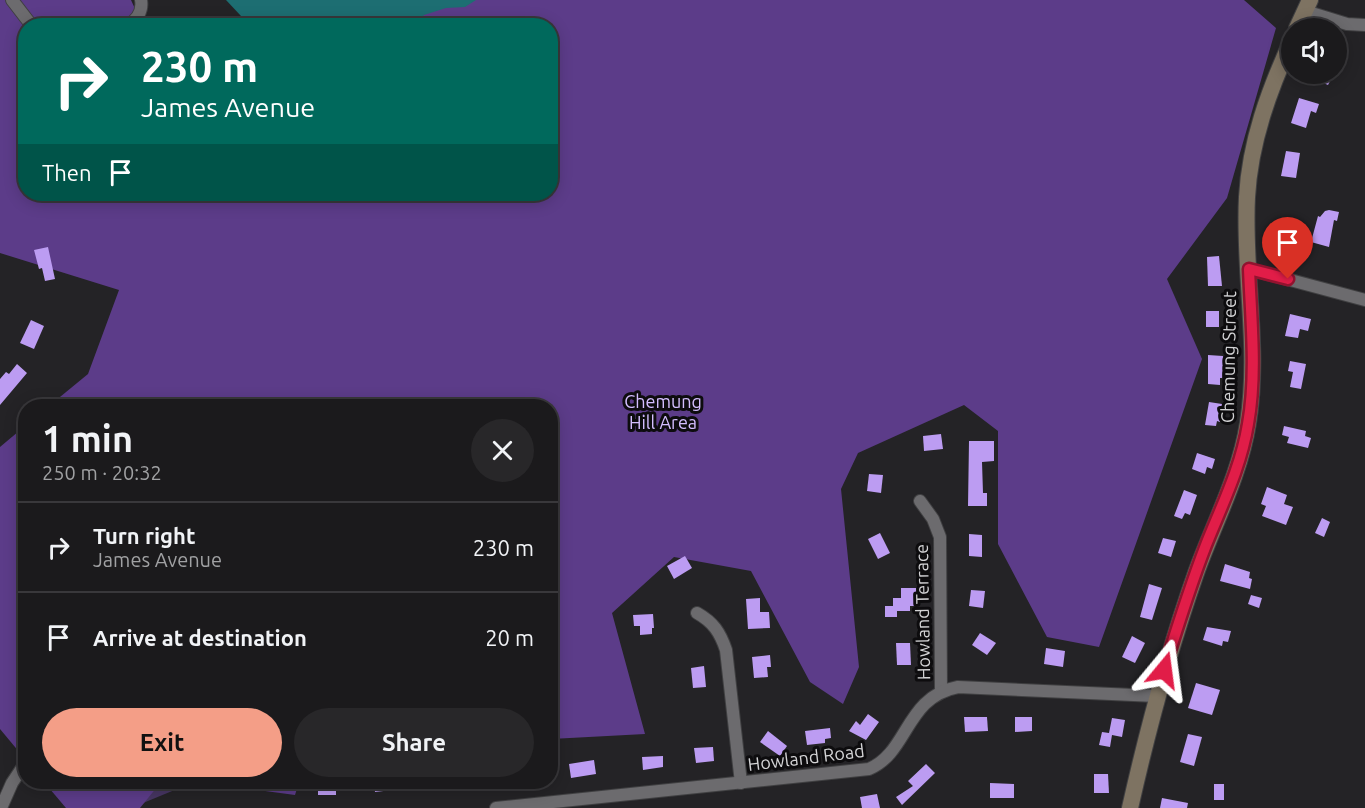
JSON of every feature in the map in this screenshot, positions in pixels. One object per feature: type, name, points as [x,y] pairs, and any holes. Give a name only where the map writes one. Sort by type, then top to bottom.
[{"type":"street","points":[[12,0],[26,18]]},
{"type":"street","points":[[136,18],[141,9],[141,0]]},
{"type":"street","points":[[1307,5],[1347,24],[1365,25]]},
{"type":"street","name":"Chemung Street","points":[[1130,808],[1156,696],[1190,590],[1231,485],[1244,444],[1251,393],[1247,212],[1252,157],[1268,97],[1281,66]]},
{"type":"street","points":[[1249,269],[1365,300]]},
{"type":"street","name":"Howland Terrace","points":[[920,501],[938,528],[941,548],[941,692]]},
{"type":"street","points":[[697,613],[716,627],[726,650],[741,783]]},
{"type":"street","points":[[941,692],[968,687],[1156,696]]},
{"type":"street","name":"Howland Road","points":[[496,808],[859,771],[877,765],[891,753],[916,713],[941,692]]},
{"type":"street","points":[[2,808],[18,774]]},
{"type":"shaded area","points":[[89,789],[177,789],[131,808]]},
{"type":"green space","name":"Chemung Hill Area","points":[[0,0],[131,0],[136,11],[128,18],[18,18],[18,201],[558,201],[558,18],[409,18],[436,0],[1244,0],[1276,28],[1227,198],[1167,279],[1202,359],[1099,647],[1047,637],[998,544],[998,431],[964,405],[858,453],[841,489],[859,667],[843,704],[810,682],[751,571],[674,557],[612,613],[645,734],[558,739],[558,399],[58,399],[88,374],[119,290],[0,253]]},
{"type":"green space","points":[[18,432],[18,751],[0,729],[0,447]]},
{"type":"green space","points":[[50,789],[155,789],[140,808],[66,808]]},
{"type":"green space","points":[[251,789],[297,789],[295,795]]},
{"type":"water","points":[[226,0],[476,0],[465,7],[446,8],[421,18],[245,18]]},
{"type":"building","points":[[1299,98],[1319,104],[1316,113],[1311,111],[1306,128],[1291,123]]},
{"type":"building","points":[[1286,151],[1300,153],[1296,178],[1281,176]]},
{"type":"building","points":[[1329,210],[1339,212],[1337,221],[1334,220],[1329,247],[1311,242],[1318,216],[1320,217]]},
{"type":"building","points":[[48,247],[55,279],[45,281],[34,250]]},
{"type":"building","points":[[1219,256],[1222,286],[1208,286],[1207,257]]},
{"type":"building","points":[[1206,311],[1219,311],[1219,327],[1206,327]]},
{"type":"building","points":[[1290,314],[1311,319],[1308,331],[1300,329],[1298,338],[1285,336]]},
{"type":"building","points":[[31,320],[44,326],[34,349],[20,343]]},
{"type":"building","points":[[1208,355],[1223,356],[1220,385],[1208,384]]},
{"type":"building","points":[[1290,361],[1306,364],[1301,389],[1290,387],[1293,372],[1288,371]]},
{"type":"building","points":[[17,364],[27,373],[0,405],[0,379],[6,372],[9,374]]},
{"type":"building","points":[[1209,402],[1222,404],[1220,422],[1217,421],[1216,426],[1205,425]]},
{"type":"building","points":[[1284,426],[1306,431],[1305,436],[1311,438],[1308,448],[1287,443],[1289,437],[1282,435]]},
{"type":"building","points":[[941,434],[943,449],[924,451],[923,436]]},
{"type":"building","points":[[969,441],[994,441],[994,461],[982,462],[983,493],[987,493],[987,506],[968,506]]},
{"type":"building","points":[[1197,453],[1215,459],[1212,469],[1207,467],[1205,474],[1192,469]]},
{"type":"building","points":[[869,474],[883,475],[881,493],[867,491]]},
{"type":"building","points":[[1267,487],[1287,495],[1284,504],[1293,507],[1286,525],[1262,516],[1266,506],[1261,504]]},
{"type":"building","points":[[1184,490],[1197,495],[1190,515],[1185,513],[1182,519],[1174,516]]},
{"type":"building","points":[[1322,518],[1330,522],[1324,537],[1315,533]]},
{"type":"building","points":[[880,533],[890,553],[878,559],[868,539]]},
{"type":"building","points":[[969,534],[982,535],[982,557],[969,556]]},
{"type":"building","points":[[1163,538],[1176,541],[1171,557],[1158,553]]},
{"type":"building","points":[[685,556],[692,568],[674,579],[667,566]]},
{"type":"building","points":[[1225,564],[1250,572],[1249,578],[1252,579],[1250,589],[1220,581]]},
{"type":"building","points":[[1149,584],[1162,588],[1152,620],[1140,617]]},
{"type":"building","points":[[901,588],[916,588],[917,606],[910,606],[910,611],[897,611],[897,617],[885,617],[885,606],[893,606],[893,598],[901,598]]},
{"type":"building","points":[[971,590],[985,591],[983,608],[969,606]]},
{"type":"building","points":[[1251,595],[1262,598],[1259,608],[1248,604]]},
{"type":"building","points":[[760,598],[760,612],[769,612],[770,628],[748,629],[746,599]]},
{"type":"building","points":[[653,614],[652,634],[640,635],[640,626],[634,626],[633,615]]},
{"type":"building","points":[[1207,627],[1231,631],[1228,642],[1223,641],[1222,646],[1203,640]]},
{"type":"building","points":[[980,633],[996,643],[987,655],[972,645]]},
{"type":"building","points":[[1132,636],[1145,643],[1135,663],[1122,657]]},
{"type":"building","points":[[896,643],[910,643],[911,665],[897,665]]},
{"type":"building","points":[[1046,648],[1065,651],[1063,667],[1044,664]]},
{"type":"building","points":[[770,655],[771,667],[767,667],[768,677],[754,678],[752,657]]},
{"type":"building","points":[[704,666],[706,687],[693,688],[691,668]]},
{"type":"building","points":[[1196,683],[1220,690],[1212,715],[1188,708]]},
{"type":"building","points":[[868,714],[879,722],[866,740],[849,731],[856,721],[860,725]]},
{"type":"building","points":[[964,717],[987,717],[988,731],[965,732]]},
{"type":"building","points":[[1015,717],[1032,717],[1032,731],[1015,732]]},
{"type":"building","points":[[1112,718],[1125,720],[1122,737],[1112,735],[1110,747],[1099,745],[1102,732],[1109,733]]},
{"type":"building","points":[[830,728],[831,738],[825,739],[825,743],[807,745],[805,731]]},
{"type":"building","points":[[768,731],[787,746],[780,756],[760,742]]},
{"type":"building","points":[[1188,734],[1202,737],[1194,766],[1180,762]]},
{"type":"building","points":[[713,747],[714,761],[696,763],[694,748]]},
{"type":"building","points":[[663,756],[663,767],[643,770],[642,757]]},
{"type":"building","points":[[594,760],[596,774],[571,778],[569,764]]},
{"type":"building","points":[[926,764],[935,773],[902,805],[896,797],[913,786],[908,781]]},
{"type":"building","points":[[1094,774],[1108,774],[1109,793],[1094,793]]},
{"type":"building","points":[[990,783],[1014,784],[1014,798],[990,798]]},
{"type":"building","points":[[1214,784],[1224,784],[1224,800],[1214,800]]},
{"type":"building","points":[[318,789],[336,789],[336,795],[318,795]]},
{"type":"building","points":[[375,789],[392,789],[392,790],[375,792]]},
{"type":"building","points":[[877,794],[880,808],[862,808],[860,797]]},
{"type":"building","points":[[1162,798],[1188,803],[1187,808],[1160,808]]},
{"type":"route","points":[[1164,670],[1187,598],[1231,485],[1246,437],[1252,357],[1249,269],[1288,279]]}]
